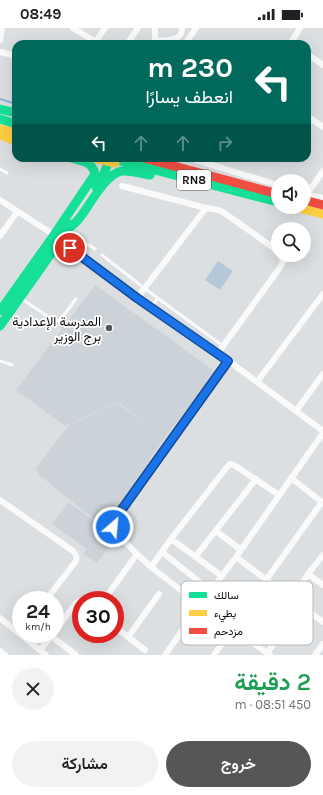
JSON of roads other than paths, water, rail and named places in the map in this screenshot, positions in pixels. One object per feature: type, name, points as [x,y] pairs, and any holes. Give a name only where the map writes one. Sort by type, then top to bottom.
[{"type":"main road","points":[[0,109],[12,112]]},
{"type":"main road","points":[[0,119],[12,123]]},
{"type":"main road","points":[[0,129],[12,132]]},
{"type":"main road","points":[[0,134],[12,138]]},
{"type":"main road","points":[[0,326],[57,238],[95,174],[94,168],[91,164],[84,162]]},
{"type":"main road","points":[[0,311],[57,238],[68,229],[102,178],[108,162]]},
{"type":"main road","name":"RN8","points":[[108,162],[271,200]]},
{"type":"main road","name":"RN8","points":[[109,162],[208,187],[232,190]]},
{"type":"main road","name":"RN8","points":[[159,162],[271,192]]},
{"type":"main road","name":"RN8","points":[[68,229],[79,218],[113,174],[128,172],[174,179]]},
{"type":"main road","points":[[311,199],[323,206]]},
{"type":"main road","points":[[311,211],[323,214]]},
{"type":"street","points":[[0,40],[2,28]]},
{"type":"street","points":[[73,28],[91,40]]},
{"type":"street","points":[[97,40],[105,28]]},
{"type":"street","points":[[130,40],[138,28]]},
{"type":"street","points":[[155,28],[155,40]]},
{"type":"street","points":[[175,40],[182,32],[182,28]]},
{"type":"street","points":[[188,40],[196,28]]},
{"type":"street","points":[[293,40],[300,28]]},
{"type":"street","points":[[0,52],[12,55]]},
{"type":"street","points":[[311,57],[323,65]]},
{"type":"street","points":[[311,119],[323,127]]},
{"type":"street","points":[[203,162],[271,183]]},
{"type":"street","points":[[311,188],[323,171]]},
{"type":"street","points":[[122,186],[223,212],[271,246]]},
{"type":"street","points":[[311,197],[323,198]]},
{"type":"street","points":[[0,200],[57,238],[137,298],[218,353],[323,432],[236,558],[218,581]]},
{"type":"street","points":[[137,298],[206,208]]},
{"type":"street","points":[[0,236],[17,212]]},
{"type":"street","points":[[218,353],[282,262]]},
{"type":"street","points":[[257,382],[323,294]]},
{"type":"street","points":[[181,590],[137,554],[114,531],[113,527],[115,519],[228,361]]},
{"type":"street","points":[[296,411],[323,374]]},
{"type":"street","points":[[151,567],[171,538],[226,467],[230,464],[234,464],[279,495]]},
{"type":"street","points":[[236,558],[268,581],[322,502],[290,478]]},
{"type":"street","points":[[196,556],[256,479]]},
{"type":"street","points":[[0,500],[73,551],[75,554],[76,561],[53,591]]},
{"type":"street","points":[[216,530],[241,550]]},
{"type":"street","points":[[171,538],[222,576]]},
{"type":"street","points":[[162,552],[198,581]]},
{"type":"street","points":[[110,591],[137,554]]},
{"type":"street","points":[[304,581],[323,555]]},
{"type":"street","points":[[308,574],[323,586]]},
{"type":"street","points":[[128,637],[159,594]]},
{"type":"street","points":[[64,619],[72,608]]},
{"type":"street","points":[[313,615],[323,622]]},
{"type":"street","points":[[0,618],[12,627]]},
{"type":"street","points":[[165,655],[181,632]]},
{"type":"street","points":[[124,634],[145,650]]},
{"type":"street","points":[[32,643],[46,655]]},
{"type":"street","points":[[40,650],[46,643]]},
{"type":"street","points":[[63,643],[76,655]]},
{"type":"street","points":[[315,655],[323,644]]},
{"type":"street","points":[[214,655],[221,645]]},
{"type":"street","points":[[254,645],[264,653],[271,645]]},
{"type":"street","points":[[0,651],[5,655]]},
{"type":"lane","points":[[0,169],[7,173]]},
{"type":"lane","points":[[70,248],[76,242],[82,241],[94,249]]},
{"type":"lane","points":[[102,255],[223,346]]},
{"type":"lane","points":[[20,297],[53,320],[57,321],[61,319],[76,299]]},
{"type":"lane","points":[[151,307],[158,298]]},
{"type":"lane","points":[[0,361],[12,365]]},
{"type":"waterway","points":[[0,99],[12,103]]},
{"type":"place","name":"المدرسة الإعدادية برج الوزير","points":[[109,328]]}]
